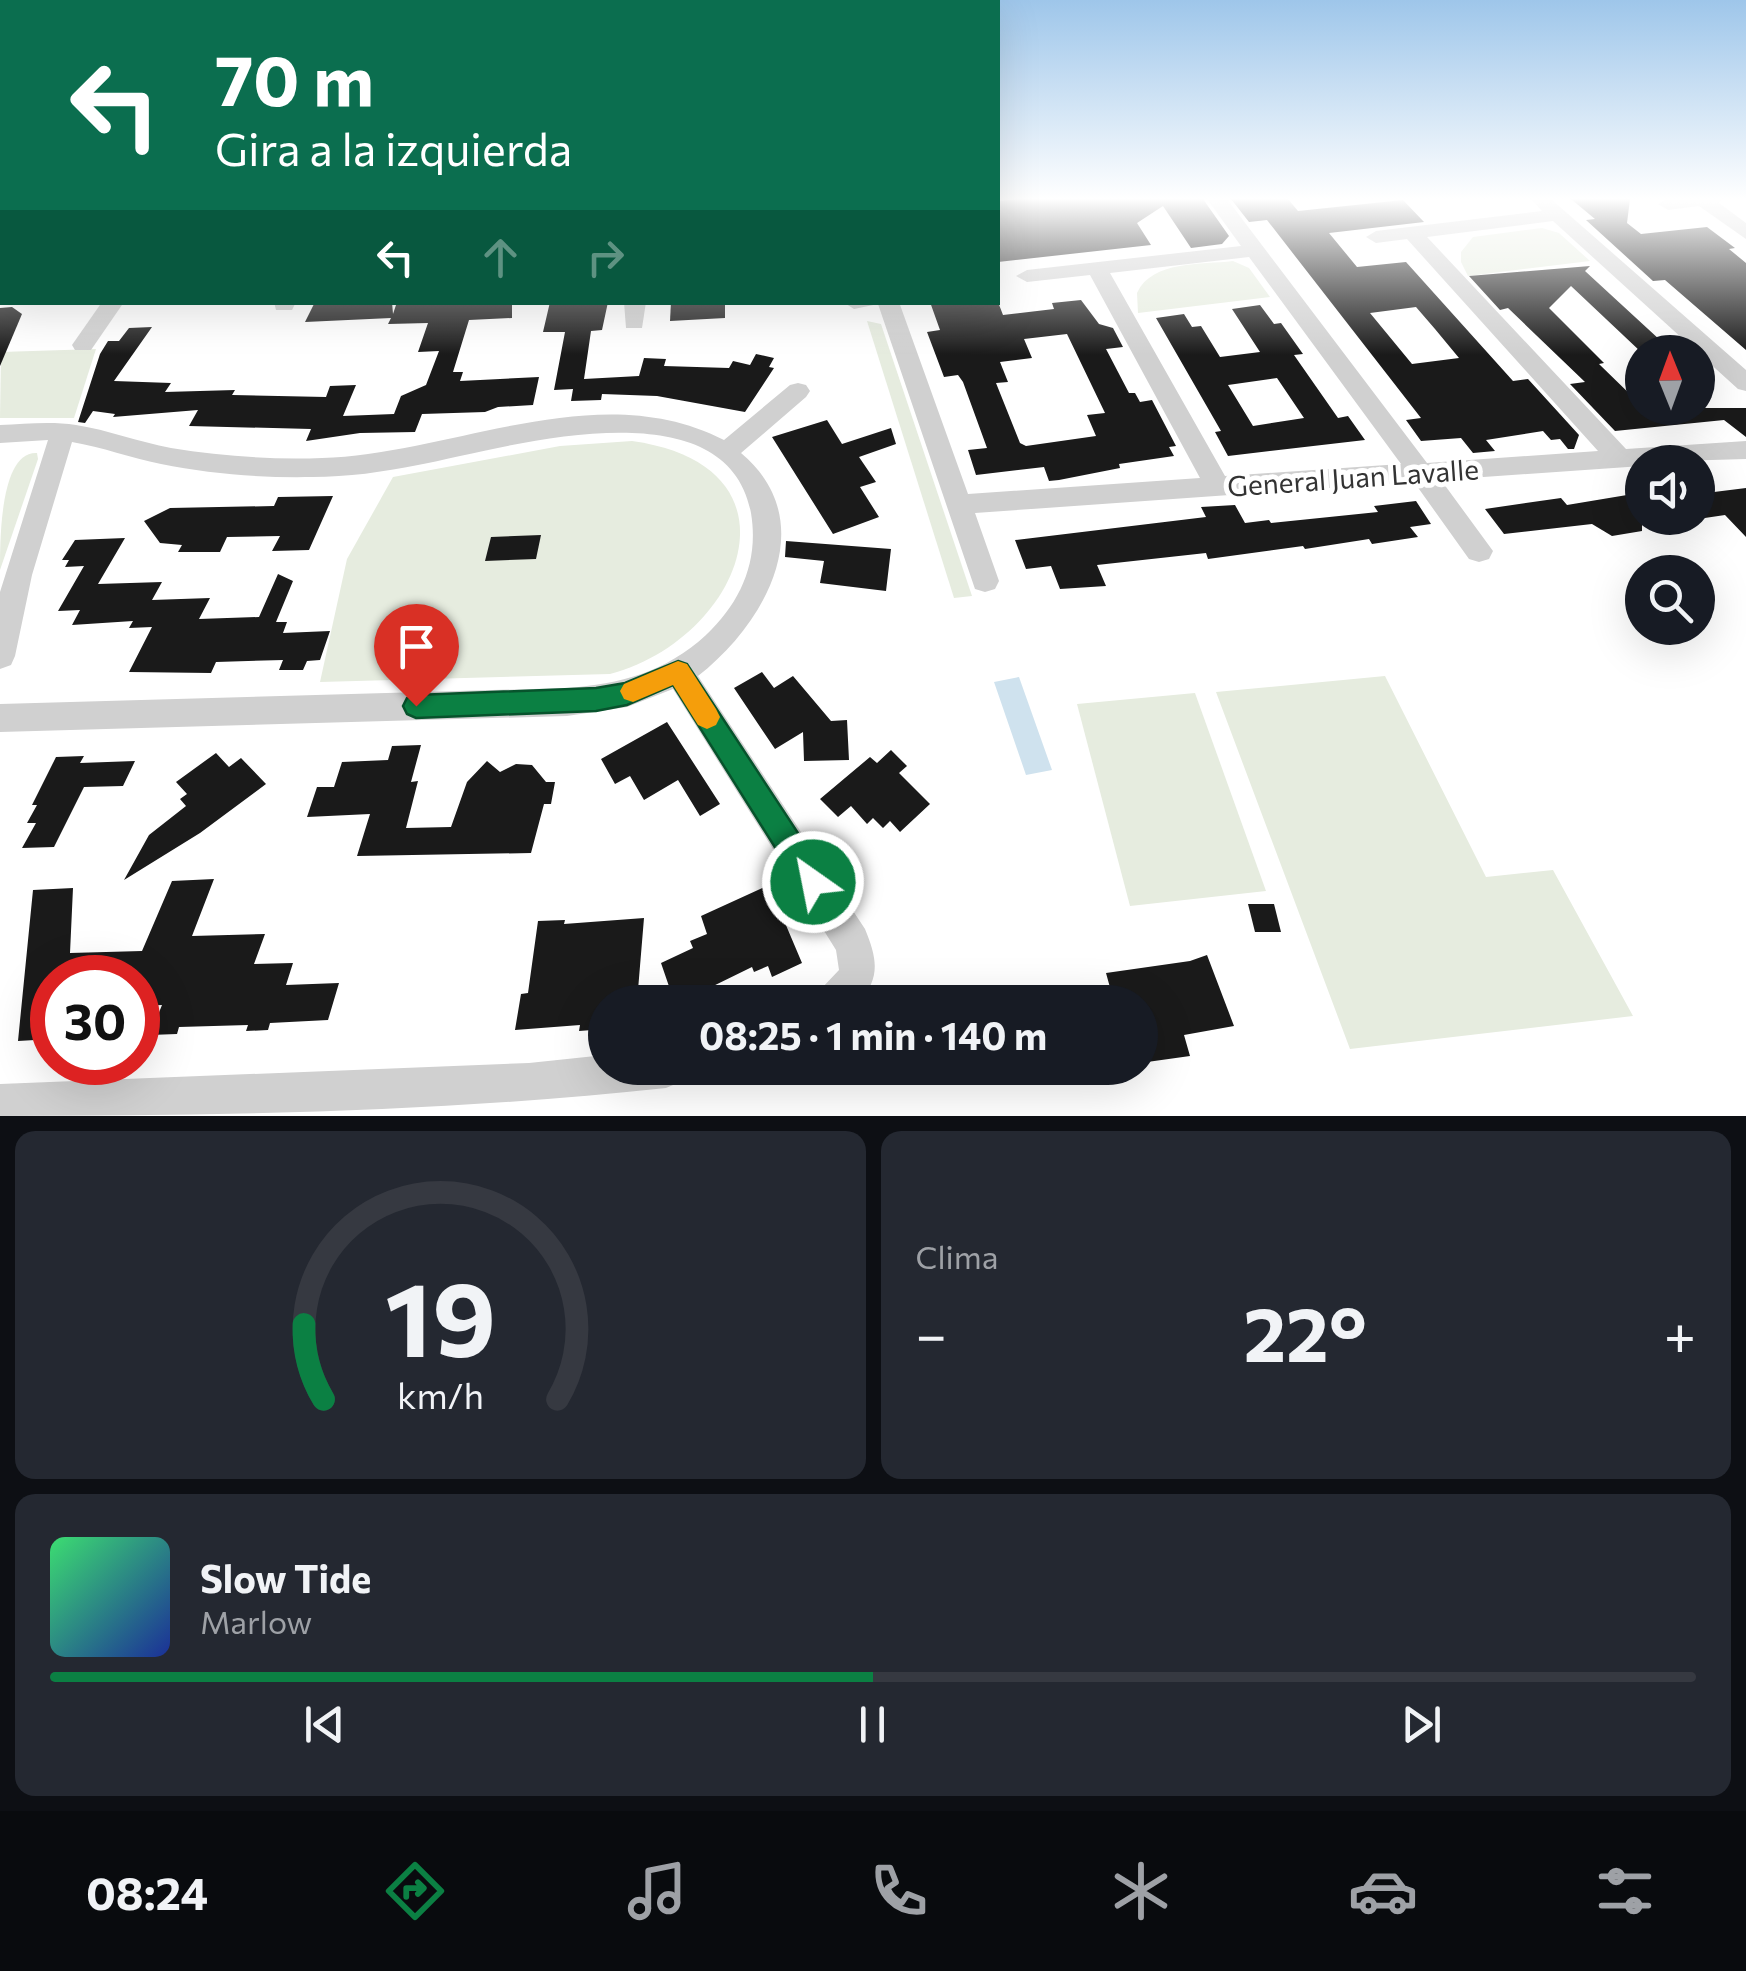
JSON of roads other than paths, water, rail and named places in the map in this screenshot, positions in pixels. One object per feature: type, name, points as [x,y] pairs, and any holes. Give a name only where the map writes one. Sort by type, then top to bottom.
[{"type":"street","points":[[1027,276],[1246,251]]},
{"type":"street","points":[[1257,251],[1479,551]]},
{"type":"street","points":[[1429,251],[1620,459]]},
{"type":"street","points":[[1598,251],[1746,383]]},
{"type":"street","points":[[1097,268],[1218,487]]},
{"type":"street","points":[[83,344],[112,305]]},
{"type":"street","points":[[889,305],[986,581]]},
{"type":"street","points":[[724,453],[798,391]]},
{"type":"street","points":[[0,434],[63,432],[170,456],[253,466],[377,464],[591,424],[653,425],[680,431],[724,453],[756,484],[768,521],[767,567],[754,598],[736,624],[678,672],[627,694],[567,702],[0,718]]},
{"type":"street","points":[[0,656],[18,575],[63,432]]},
{"type":"street","name":"General Juan Lavalle","points":[[961,504],[1746,450]]},
{"type":"street","points":[[678,672],[852,942],[858,959],[857,977],[850,985]]},
{"type":"street","points":[[0,1104],[529,1083],[588,1077]]},
{"type":"water","points":[[1019,677],[1052,770],[1026,775],[994,682]]}]
